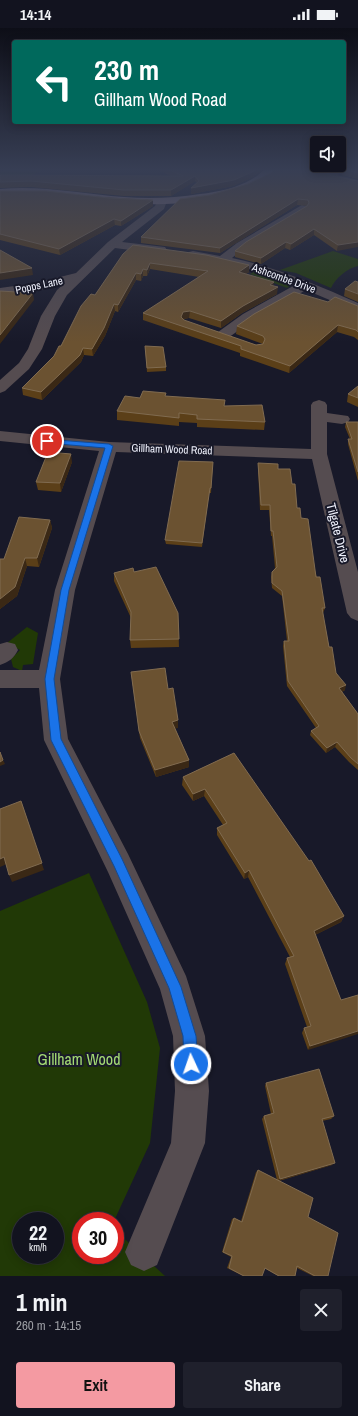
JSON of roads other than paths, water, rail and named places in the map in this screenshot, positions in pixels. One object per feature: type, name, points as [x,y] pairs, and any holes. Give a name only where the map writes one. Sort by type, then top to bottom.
[{"type":"street","points":[[0,388],[24,366],[35,349],[48,316],[62,292],[112,244],[135,226]]},
{"type":"street","points":[[223,259],[241,245],[274,226]]},
{"type":"street","name":"Ashcombe Drive","points":[[112,244],[223,259],[259,268],[358,308]]},
{"type":"street","name":"Popps Lane","points":[[0,292],[37,287],[77,276]]},
{"type":"street","points":[[210,330],[230,337],[248,317],[304,285]]},
{"type":"street","name":"Tilgate Drive","points":[[342,419],[319,411],[318,454],[358,613]]},
{"type":"street","name":"Gillham Wood Road","points":[[0,436],[109,446],[318,454]]},
{"type":"street","points":[[109,446],[65,590],[49,679],[56,740],[118,862],[175,987],[189,1036],[192,1091],[188,1143],[144,1252]]},
{"type":"street","points":[[0,678],[49,679]]},
{"type":"park label","name":"Gillham Wood","points":[[79,1059]]}]
